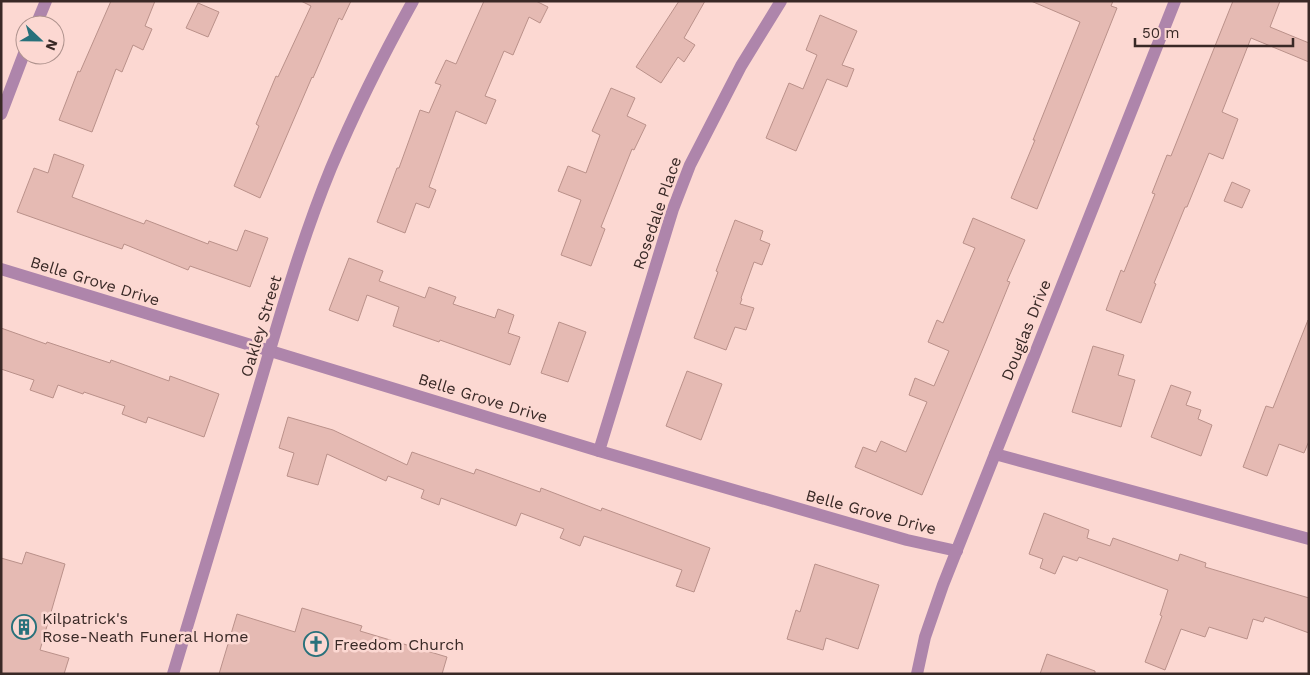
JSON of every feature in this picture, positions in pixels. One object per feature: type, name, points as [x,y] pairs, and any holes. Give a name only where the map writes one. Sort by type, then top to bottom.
[{"type":"street","points":[[40,15],[46,1]]},
{"type":"street","name":"Oakley Street","points":[[172,674],[303,247],[331,170],[355,114],[413,1]]},
{"type":"street","name":"Rosedale Place","points":[[599,451],[673,209],[690,165],[741,66],[781,1]]},
{"type":"street","name":"Douglas Drive","points":[[917,674],[925,637],[957,551],[1175,1]]},
{"type":"street","points":[[1,114],[20,65]]},
{"type":"street","name":"Belle Grove Drive","points":[[1,270],[599,451],[907,540],[957,551]]},
{"type":"street","points":[[995,454],[1309,540]]},
{"type":"building","points":[[111,1],[155,1],[145,26],[152,29],[143,50],[133,45],[122,72],[116,69],[92,132],[59,120],[78,71],[80,72]]},
{"type":"building","points":[[301,1],[351,1],[342,20],[339,18],[260,198],[234,186],[259,126],[256,124],[276,76],[278,77],[311,6]]},
{"type":"building","points":[[484,1],[536,1],[548,7],[540,23],[529,17],[513,55],[504,51],[485,96],[496,100],[486,124],[456,111],[429,187],[436,190],[429,208],[416,203],[405,233],[377,222],[420,110],[429,113],[441,85],[435,83],[446,60],[456,64]]},
{"type":"building","points":[[679,1],[705,1],[684,38],[695,45],[684,62],[678,57],[661,83],[636,67]]},
{"type":"building","points":[[1031,1],[1113,1],[1111,6],[1117,8],[1037,209],[1011,198],[1080,22]]},
{"type":"building","points":[[1233,1],[1280,1],[1270,27],[1309,43],[1309,62],[1251,38],[1222,112],[1238,119],[1223,159],[1209,153],[1154,283],[1156,284],[1141,323],[1106,310],[1121,270],[1124,272],[1155,194],[1152,193],[1167,155],[1171,156]]},
{"type":"building","points":[[198,3],[219,12],[208,37],[186,28]]},
{"type":"building","points":[[820,15],[857,31],[842,65],[854,69],[847,87],[827,79],[796,151],[766,138],[789,83],[803,89],[817,55],[806,50]]},
{"type":"building","points":[[611,88],[635,98],[627,116],[646,125],[634,150],[632,149],[601,227],[605,229],[591,266],[561,255],[581,200],[558,191],[568,166],[586,173],[600,135],[592,131]]},
{"type":"building","points":[[54,154],[84,165],[72,197],[144,224],[146,220],[208,244],[209,241],[237,251],[245,230],[268,238],[250,287],[190,266],[188,270],[124,244],[122,249],[17,212],[34,168],[48,173]]},
{"type":"building","points":[[1232,182],[1250,190],[1242,208],[1224,201]]},
{"type":"building","points":[[973,218],[1025,240],[1007,281],[1010,282],[922,495],[855,467],[863,447],[876,452],[881,441],[906,452],[927,402],[909,395],[915,378],[934,386],[949,351],[928,342],[937,320],[943,323],[975,248],[963,243]]},
{"type":"building","points":[[735,220],[763,231],[760,240],[770,244],[762,265],[754,262],[741,298],[740,304],[754,308],[746,330],[735,327],[726,350],[694,338]]},
{"type":"building","points":[[349,258],[383,271],[379,281],[425,298],[429,287],[456,297],[453,304],[495,318],[498,309],[514,315],[508,333],[520,337],[510,365],[440,340],[439,342],[393,326],[399,307],[367,295],[358,321],[329,310]]},
{"type":"building","points":[[1308,320],[1309,441],[1304,453],[1279,444],[1267,476],[1243,467],[1266,406],[1273,408]]},
{"type":"building","points":[[559,322],[586,332],[568,382],[541,373]]},
{"type":"building","points":[[1,328],[110,363],[111,360],[169,381],[170,376],[219,394],[204,437],[148,417],[146,423],[122,414],[125,406],[84,392],[83,394],[58,385],[53,398],[30,390],[34,380],[1,369]]},
{"type":"building","points":[[1093,346],[1124,355],[1118,375],[1135,380],[1121,427],[1072,412]]},
{"type":"building","points":[[687,371],[722,384],[701,440],[666,426]]},
{"type":"building","points":[[1171,385],[1191,392],[1186,405],[1201,410],[1198,419],[1212,425],[1201,456],[1151,437]]},
{"type":"building","points":[[288,417],[333,430],[407,465],[412,452],[474,474],[476,469],[540,492],[541,488],[601,511],[602,508],[710,548],[694,592],[676,586],[682,570],[584,536],[580,546],[560,538],[564,529],[521,513],[516,526],[441,498],[439,505],[421,498],[424,490],[388,476],[386,481],[327,454],[318,485],[287,476],[294,453],[279,448]]},
{"type":"building","points":[[1044,513],[1089,530],[1087,538],[1110,546],[1113,538],[1178,561],[1180,554],[1206,563],[1205,567],[1309,598],[1309,633],[1265,617],[1263,622],[1253,619],[1247,639],[1209,627],[1205,637],[1181,629],[1165,670],[1145,662],[1162,616],[1160,615],[1168,590],[1079,557],[1077,561],[1063,556],[1055,574],[1040,568],[1043,559],[1029,554]]},
{"type":"building","name":"Kilpatrick's Rose-Neath Funeral Home","points":[[26,552],[65,564],[40,650],[69,658],[64,674],[1,674],[1,558],[22,564]]},
{"type":"building","points":[[815,564],[879,585],[858,649],[826,638],[823,650],[787,639],[796,610],[800,612]]},
{"type":"building","name":"Freedom Church","points":[[302,608],[362,626],[360,631],[447,657],[442,674],[219,674],[237,614],[295,632]]},
{"type":"building","points":[[1047,654],[1095,671],[1095,674],[1040,674]]},
{"type":"place","name":"Kilpatrick's Rose-Neath Funeral Home","points":[[24,627]]},
{"type":"place","name":"Freedom Church","points":[[316,644]]}]
